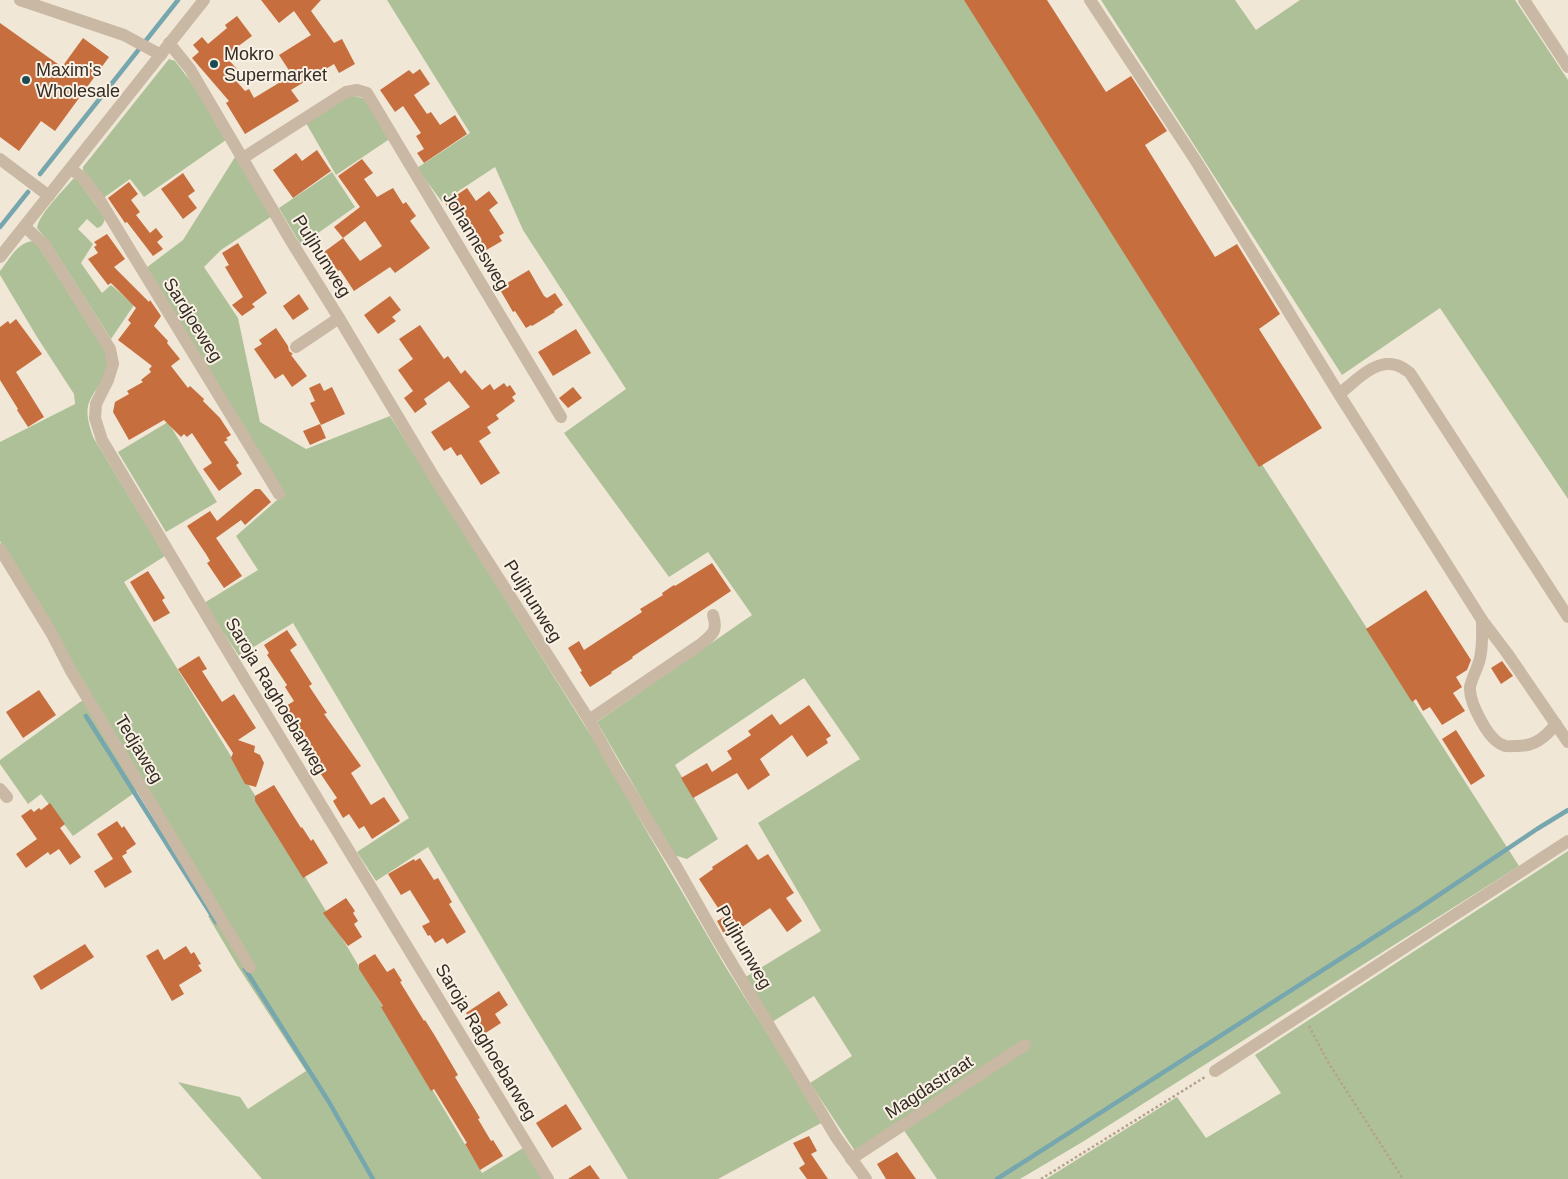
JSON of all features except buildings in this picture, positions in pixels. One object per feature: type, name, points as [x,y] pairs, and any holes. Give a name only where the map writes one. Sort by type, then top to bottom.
[{"type":"street","points":[[20,0],[128,37],[160,55]]},
{"type":"street","points":[[0,258],[204,0]]},
{"type":"street","points":[[1090,0],[1196,161],[1339,394],[1482,620],[1568,742]]},
{"type":"street","points":[[1524,0],[1568,67]]},
{"type":"street","name":"Puljhunweg","points":[[169,43],[190,69],[434,478],[588,720],[678,868],[719,942],[831,1128],[866,1179]]},
{"type":"street","name":"Johannesweg","points":[[244,158],[346,92],[357,90],[367,93],[561,417]]},
{"type":"street","points":[[0,159],[49,196]]},
{"type":"street","name":"Sardjoeweg","points":[[71,169],[83,178],[99,199],[280,494]]},
{"type":"street","name":"Saroja Raghoebarweg","points":[[25,227],[44,244],[110,349],[113,364],[108,380],[96,404],[95,418],[102,440],[548,1179]]},
{"type":"street","points":[[296,347],[339,318]]},
{"type":"street","points":[[1339,394],[1374,367],[1384,364],[1397,365],[1410,373],[1568,617]]},
{"type":"street","name":"Tedjaweg","points":[[0,549],[52,634],[71,671],[250,967]]},
{"type":"street","points":[[588,720],[713,634],[716,625],[713,615]]},
{"type":"street","points":[[1482,620],[1483,637],[1480,659],[1470,688],[1472,702],[1488,733],[1502,745],[1523,747],[1537,743],[1556,724]]},
{"type":"street","points":[[1215,1071],[1568,841]]},
{"type":"street","name":"Magdastraat","points":[[852,1159],[1025,1045]]},
{"type":"path","points":[[1303,1014],[1328,1062],[1403,1179]]},
{"type":"path","points":[[1041,1179],[1215,1071]]},
{"type":"green space","points":[[387,0],[965,0],[1519,866],[1084,1141],[1020,1179],[937,1179],[899,1123],[855,1151],[810,1083],[852,1056],[814,996],[772,1022],[744,978],[821,931],[758,823],[860,759],[804,678],[675,765],[718,839],[687,859],[674,855],[597,722],[752,615],[708,552],[669,577],[564,433],[626,389],[523,230],[495,167],[442,202],[417,168],[470,133]]},
{"type":"green space","points":[[1101,0],[1235,0],[1256,30],[1300,0],[1515,0],[1568,80],[1568,499],[1440,308],[1342,375]]},
{"type":"green space","points":[[169,59],[175,61],[191,82],[226,140],[144,197],[130,179],[102,199],[83,170],[83,167]]},
{"type":"green space","points":[[355,96],[365,99],[391,138],[336,175],[306,123],[346,97]]},
{"type":"green space","points":[[235,157],[272,216],[221,250],[204,267],[238,318],[260,422],[306,449],[390,416],[595,742],[725,966],[823,1122],[718,1179],[628,1179],[428,847],[376,881],[357,852],[409,818],[293,623],[239,656],[204,603],[258,570],[236,536],[284,494],[146,268],[183,240]]},
{"type":"green space","points":[[332,172],[355,207],[301,245],[279,208]]},
{"type":"green space","points":[[73,179],[77,179],[105,218],[102,225],[97,228],[87,219],[78,229],[93,244],[81,263],[102,293],[111,285],[134,305],[111,339],[50,243],[37,228],[42,216]]},
{"type":"green space","points":[[32,241],[37,244],[105,351],[108,362],[107,369],[88,406],[88,418],[93,437],[165,556],[124,582],[323,906],[482,1173],[523,1148],[543,1179],[262,1179],[178,1082],[240,1097],[248,1109],[306,1071],[237,965],[208,916],[213,913],[137,791],[73,836],[41,794],[28,804],[0,764],[0,760],[80,702],[92,696],[0,541],[0,442],[75,404],[74,394],[0,275],[0,271],[13,253],[22,245]]},
{"type":"green space","points":[[168,422],[217,502],[166,532],[118,452]]},
{"type":"green space","points":[[1568,851],[1568,1179],[1046,1179],[1177,1097],[1206,1138],[1281,1093],[1255,1055]]},
{"type":"waterway","points":[[40,174],[178,0]]},
{"type":"waterway","points":[[0,227],[28,192]]},
{"type":"waterway","points":[[86,716],[216,922]]},
{"type":"waterway","points":[[997,1179],[1418,909],[1568,810]]},
{"type":"waterway","points":[[245,969],[329,1102],[373,1179]]},
{"type":"place","name":"Mokro Supermarket","points":[[214,64]]},
{"type":"place","name":"Maxim's Wholesale","points":[[26,80]]}]
